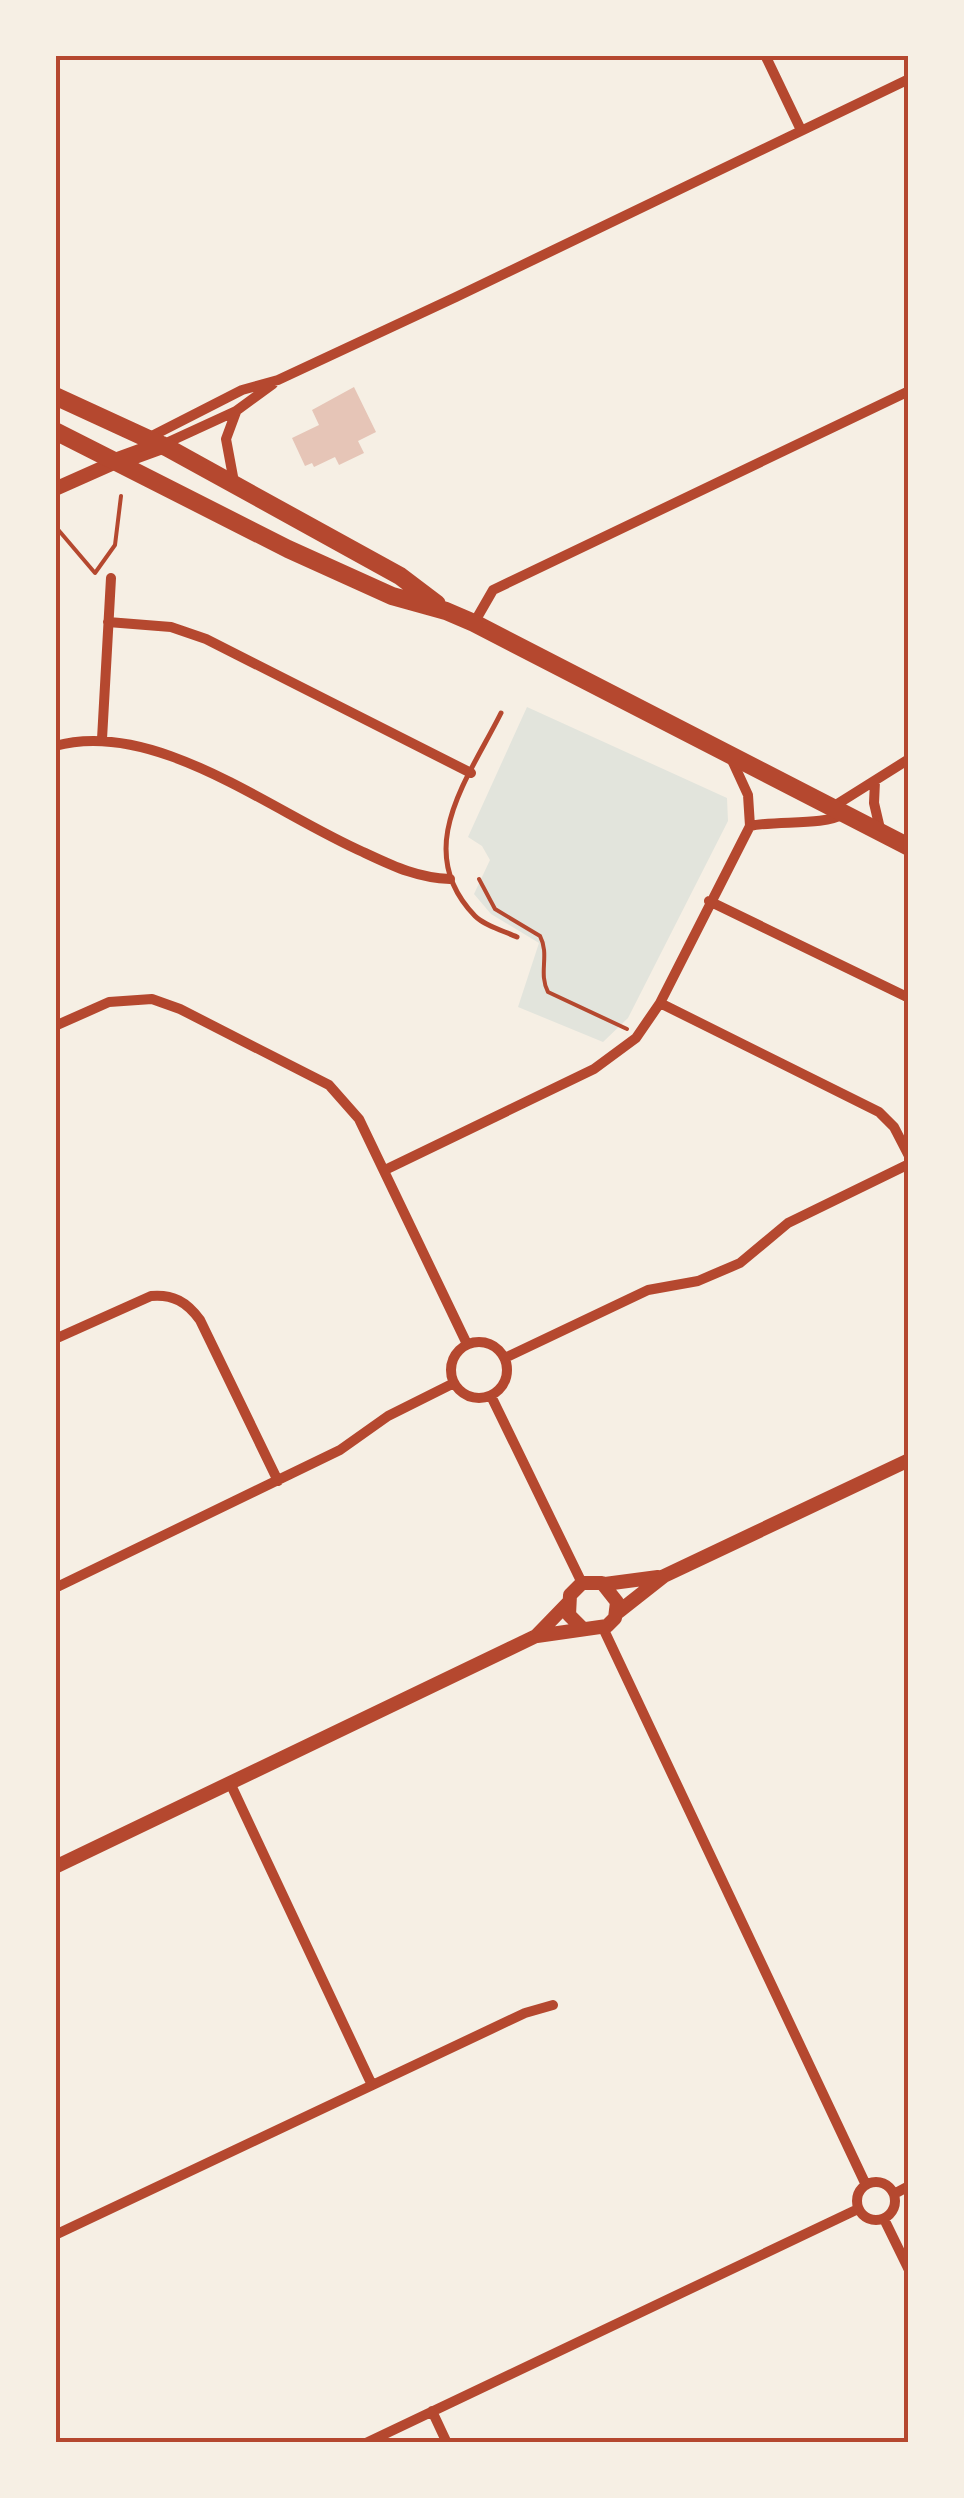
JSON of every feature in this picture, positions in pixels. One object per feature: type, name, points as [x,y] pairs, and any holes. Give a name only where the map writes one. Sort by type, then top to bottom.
[{"type":"main road","points":[[55,396],[234,484],[400,576],[446,610],[909,847]]},
{"type":"main road","points":[[55,431],[322,565],[392,596],[446,610]]},
{"type":"main road","points":[[118,461],[155,442]]},
{"type":"street","points":[[765,55],[801,130]]},
{"type":"street","points":[[155,442],[242,390],[278,380],[909,80]]},
{"type":"street","points":[[155,442],[236,411],[278,380]]},
{"type":"street","points":[[474,624],[493,590],[909,392]]},
{"type":"street","points":[[234,484],[226,439],[236,411]]},
{"type":"street","points":[[55,489],[118,461]]},
{"type":"street","points":[[102,738],[111,578]]},
{"type":"street","points":[[108,622],[170,627],[206,639],[471,772]]},
{"type":"street","points":[[55,746],[102,738],[161,750],[326,836],[421,878],[450,878]]},
{"type":"street","points":[[386,1170],[604,1063],[636,1038],[660,1004],[709,900],[750,826],[748,796],[731,757]]},
{"type":"street","points":[[750,826],[778,819],[830,822],[837,811],[909,759]]},
{"type":"street","points":[[876,782],[874,803],[881,833]]},
{"type":"street","points":[[709,900],[909,998]]},
{"type":"street","points":[[55,1026],[124,998],[152,999],[180,1009],[329,1085],[352,1107],[386,1170],[467,1344]]},
{"type":"street","points":[[660,1004],[879,1112],[894,1127],[909,1156]]},
{"type":"street","points":[[505,1358],[648,1290],[712,1277],[750,1257],[788,1223],[909,1164]]},
{"type":"street","points":[[55,1338],[151,1296],[168,1296],[184,1302],[200,1320],[278,1481]]},
{"type":"street","points":[[467,1344],[493,1345],[505,1358],[508,1376],[491,1396],[466,1396],[454,1384],[454,1357],[467,1344]]},
{"type":"street","points":[[55,1588],[340,1450],[388,1416],[454,1384]]},
{"type":"street","points":[[491,1396],[582,1583]]},
{"type":"street","points":[[55,1867],[536,1636],[603,1628],[664,1576],[909,1460]]},
{"type":"street","points":[[582,1583],[606,1584],[664,1576]]},
{"type":"street","points":[[536,1636],[582,1583]]},
{"type":"street","points":[[606,1584],[616,1597],[616,1613]]},
{"type":"street","points":[[568,1602],[571,1619],[583,1629]]},
{"type":"street","points":[[603,1628],[866,2185]]},
{"type":"street","points":[[231,1785],[372,2085]]},
{"type":"street","points":[[55,2235],[526,2013],[553,2005]]},
{"type":"street","points":[[885,2184],[894,2194],[894,2206],[884,2219],[869,2219],[858,2209],[858,2194],[866,2185],[885,2184]]},
{"type":"street","points":[[894,2194],[909,2186]]},
{"type":"street","points":[[366,2443],[858,2209]]},
{"type":"street","points":[[884,2219],[909,2270]]},
{"type":"street","points":[[432,2411],[447,2443]]},
{"type":"lane","points":[[501,713],[447,823],[443,846],[450,878],[477,918],[517,936]]},
{"type":"path","points":[[55,526],[96,573],[116,546],[120,496]]},
{"type":"path","points":[[479,879],[496,909],[540,936],[546,955],[542,980],[548,992],[627,1030]]},
{"type":"shaded area","points":[[527,707],[727,798],[728,821],[628,1018],[603,1042],[518,1007],[539,943],[491,914],[474,894],[490,860],[482,846],[468,837]]},
{"type":"building","points":[[354,387],[376,432],[358,441],[364,453],[339,465],[335,457],[314,467],[312,463],[305,466],[292,438],[319,425],[312,410]]}]
